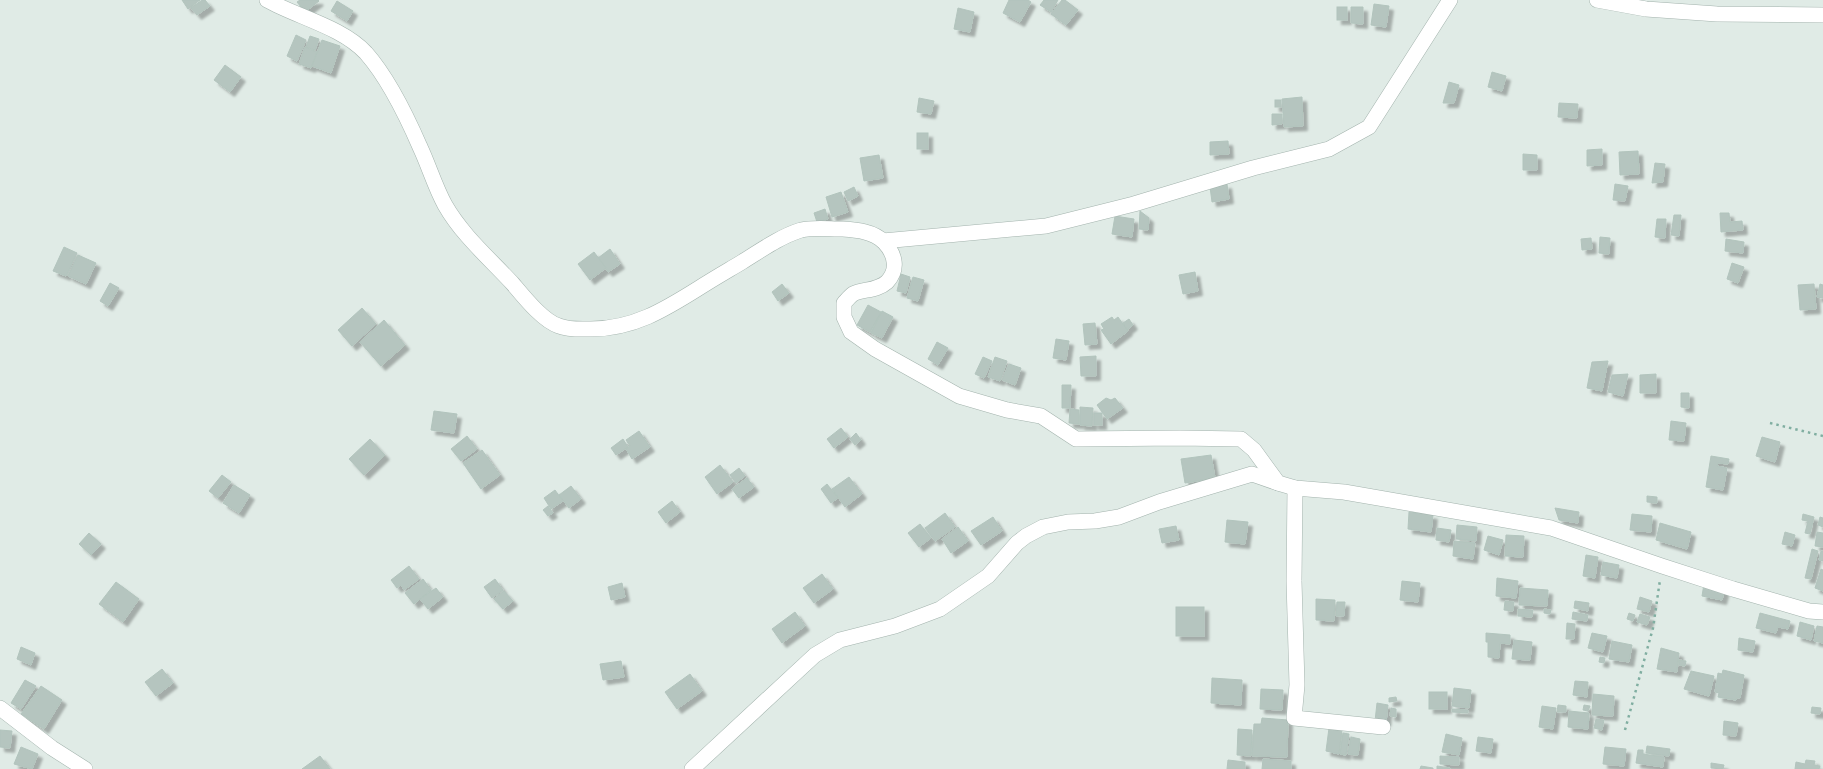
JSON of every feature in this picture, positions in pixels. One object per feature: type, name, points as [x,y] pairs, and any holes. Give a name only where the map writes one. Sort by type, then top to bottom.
[{"type":"street","points":[[267,0],[336,32],[352,41],[366,53],[384,79],[406,118],[443,200],[456,221],[472,241],[521,293],[547,319],[558,326],[572,329],[596,329],[614,328],[637,322],[654,315],[680,300],[783,237],[803,230],[825,228],[867,232],[883,241],[894,258],[895,271],[886,283],[869,291],[854,294],[844,303],[844,317],[851,332],[874,349],[959,396],[1007,410],[1040,416],[1076,439],[1242,439],[1254,450],[1278,483]]},
{"type":"street","points":[[883,241],[1046,226],[1134,204],[1253,168],[1329,149],[1369,127],[1450,0]]},
{"type":"street","points":[[1597,0],[1646,8],[1717,14],[1823,14]]},
{"type":"street","points":[[692,769],[815,655],[840,640],[895,626],[940,609],[988,576],[1017,543],[1026,536],[1043,528],[1068,522],[1095,521],[1119,517],[1159,502],[1252,474],[1295,488],[1344,492],[1551,528],[1662,566],[1790,605],[1823,612]]},
{"type":"street","points":[[1295,488],[1294,581],[1297,684],[1294,718],[1383,727]]},
{"type":"street","points":[[0,708],[52,748],[85,769]]},
{"type":"path","points":[[1770,423],[1823,436]]},
{"type":"path","points":[[1625,730],[1653,628],[1662,566]]},
{"type":"building","points":[[182,0],[200,0],[188,9]]},
{"type":"building","points":[[205,0],[210,6],[197,15],[191,8]]},
{"type":"building","points":[[300,0],[319,1],[305,12],[297,2]]},
{"type":"building","points":[[1009,0],[1028,0],[1031,2],[1020,22],[1003,13]]},
{"type":"building","points":[[1044,0],[1058,0],[1051,12],[1040,5]]},
{"type":"building","points":[[1062,0],[1065,0],[1078,10],[1066,25],[1051,14]]},
{"type":"building","points":[[337,1],[353,11],[347,21],[331,11]]},
{"type":"building","points":[[1374,4],[1389,6],[1386,27],[1371,25]]},
{"type":"building","points":[[1337,7],[1347,7],[1347,20],[1337,20]]},
{"type":"building","points":[[1351,7],[1363,7],[1363,24],[1351,23]]},
{"type":"building","points":[[958,8],[974,12],[970,32],[954,29]]},
{"type":"building","points":[[296,35],[306,40],[297,61],[287,56]]},
{"type":"building","points":[[310,36],[319,39],[315,50],[306,47]]},
{"type":"building","points":[[322,40],[340,46],[331,73],[312,66]]},
{"type":"building","points":[[305,47],[317,52],[311,68],[299,64]]},
{"type":"building","points":[[225,65],[241,77],[230,92],[214,80]]},
{"type":"building","points":[[1492,72],[1506,76],[1502,91],[1488,87]]},
{"type":"building","points":[[1449,82],[1459,85],[1454,103],[1443,103]]},
{"type":"building","points":[[1302,97],[1303,126],[1284,127],[1282,99]]},
{"type":"building","points":[[919,98],[934,101],[931,114],[917,112]]},
{"type":"building","points":[[1275,100],[1281,100],[1281,107],[1275,107]]},
{"type":"building","points":[[1559,103],[1578,104],[1577,118],[1558,117]]},
{"type":"building","points":[[1272,114],[1282,114],[1282,124],[1272,125]]},
{"type":"building","points":[[917,133],[928,133],[928,149],[917,149]]},
{"type":"building","points":[[1228,141],[1229,154],[1210,155],[1210,142]]},
{"type":"building","points":[[1602,149],[1602,165],[1587,166],[1587,150]]},
{"type":"building","points":[[1638,151],[1639,174],[1620,175],[1619,152]]},
{"type":"building","points":[[1523,154],[1537,155],[1537,170],[1523,170]]},
{"type":"building","points":[[879,155],[883,178],[864,181],[860,158]]},
{"type":"building","points":[[1655,163],[1665,164],[1663,182],[1652,183]]},
{"type":"building","points":[[1227,184],[1229,199],[1212,202],[1210,187]]},
{"type":"building","points":[[1615,184],[1628,186],[1625,201],[1613,200]]},
{"type":"building","points":[[854,187],[858,196],[848,201],[844,192]]},
{"type":"building","points":[[841,192],[848,212],[832,217],[826,197]]},
{"type":"building","points":[[825,209],[828,219],[817,222],[814,213]]},
{"type":"building","points":[[1140,211],[1149,218],[1148,230],[1139,229]]},
{"type":"building","points":[[1720,213],[1729,213],[1730,222],[1742,221],[1743,230],[1721,232]]},
{"type":"building","points":[[1674,215],[1681,215],[1679,236],[1671,235]]},
{"type":"building","points":[[1115,216],[1134,219],[1132,237],[1112,234]]},
{"type":"building","points":[[1657,219],[1666,219],[1665,238],[1655,237]]},
{"type":"building","points":[[1600,237],[1610,238],[1609,254],[1599,253]]},
{"type":"building","points":[[1591,238],[1592,249],[1582,250],[1581,239]]},
{"type":"building","points":[[1726,239],[1744,242],[1743,253],[1725,251]]},
{"type":"building","points":[[64,247],[77,253],[66,276],[53,271]]},
{"type":"building","points":[[610,249],[620,264],[608,272],[598,258]]},
{"type":"building","points":[[594,252],[606,268],[590,280],[578,264]]},
{"type":"building","points":[[78,255],[96,263],[86,284],[68,276]]},
{"type":"building","points":[[1732,263],[1744,267],[1738,283],[1727,279]]},
{"type":"building","points":[[1195,272],[1198,291],[1183,294],[1179,275]]},
{"type":"building","points":[[901,274],[910,277],[906,293],[897,291]]},
{"type":"building","points":[[913,277],[924,280],[918,301],[907,298]]},
{"type":"building","points":[[110,283],[119,288],[108,306],[100,301]]},
{"type":"building","points":[[782,284],[789,293],[778,301],[772,292]]},
{"type":"building","points":[[1814,284],[1816,309],[1800,310],[1798,285]]},
{"type":"building","points":[[1820,284],[1823,285],[1823,298],[1817,297]]},
{"type":"building","points":[[868,305],[881,312],[870,332],[857,325]]},
{"type":"building","points":[[362,308],[376,324],[352,346],[338,330]]},
{"type":"building","points":[[882,311],[893,317],[882,338],[871,333]]},
{"type":"building","points":[[1112,317],[1114,320],[1118,317],[1128,331],[1111,344],[1101,330],[1104,329],[1101,324]]},
{"type":"building","points":[[1129,319],[1133,325],[1127,330],[1123,323]]},
{"type":"building","points":[[384,320],[405,345],[381,366],[360,342]]},
{"type":"building","points":[[1095,323],[1097,344],[1085,345],[1083,324]]},
{"type":"building","points":[[1056,339],[1069,341],[1066,360],[1053,358]]},
{"type":"building","points":[[937,342],[948,348],[938,365],[928,359]]},
{"type":"building","points":[[1096,356],[1096,376],[1081,376],[1080,357]]},
{"type":"building","points":[[983,357],[992,361],[984,378],[975,374]]},
{"type":"building","points":[[995,357],[1007,361],[1000,381],[988,377]]},
{"type":"building","points":[[1608,361],[1602,391],[1587,388],[1592,362]]},
{"type":"building","points":[[1009,364],[1021,368],[1015,385],[1002,380]]},
{"type":"building","points":[[1628,374],[1623,396],[1608,392],[1612,375]]},
{"type":"building","points":[[1656,374],[1656,393],[1640,393],[1640,375]]},
{"type":"building","points":[[1062,385],[1071,385],[1070,408],[1062,408]]},
{"type":"building","points":[[1681,393],[1689,393],[1689,408],[1681,407]]},
{"type":"building","points":[[1106,398],[1111,400],[1115,398],[1123,408],[1107,419],[1097,405]]},
{"type":"building","points":[[1080,407],[1093,408],[1092,426],[1080,425]]},
{"type":"building","points":[[1070,409],[1079,410],[1079,424],[1069,423]]},
{"type":"building","points":[[434,411],[457,414],[454,433],[431,430]]},
{"type":"building","points":[[1094,413],[1102,413],[1102,425],[1094,425]]},
{"type":"building","points":[[1671,421],[1686,423],[1684,441],[1669,440]]},
{"type":"building","points":[[841,428],[848,437],[834,448],[827,439]]},
{"type":"building","points":[[639,431],[650,447],[632,459],[626,449],[630,446],[626,440]]},
{"type":"building","points":[[856,433],[861,440],[855,445],[850,439]]},
{"type":"building","points":[[467,436],[477,449],[461,461],[451,449]]},
{"type":"building","points":[[1762,437],[1780,442],[1775,462],[1756,456]]},
{"type":"building","points":[[370,439],[385,455],[364,475],[349,459]]},
{"type":"building","points":[[623,439],[628,447],[616,455],[611,448]]},
{"type":"building","points":[[482,450],[500,475],[481,489],[463,463]]},
{"type":"building","points":[[1211,455],[1215,478],[1185,483],[1181,459]]},
{"type":"building","points":[[1711,456],[1729,459],[1728,464],[1718,463],[1717,466],[1727,468],[1723,490],[1706,487]]},
{"type":"building","points":[[720,465],[733,482],[717,494],[705,477]]},
{"type":"building","points":[[739,468],[745,476],[736,483],[730,475]]},
{"type":"building","points":[[222,475],[231,482],[218,498],[209,491]]},
{"type":"building","points":[[849,477],[862,494],[845,507],[832,489]]},
{"type":"building","points":[[747,478],[754,487],[739,498],[732,489]]},
{"type":"building","points":[[827,484],[838,498],[831,503],[821,489]]},
{"type":"building","points":[[234,485],[250,495],[239,513],[223,503]]},
{"type":"building","points":[[571,486],[581,499],[569,508],[559,495]]},
{"type":"building","points":[[555,490],[563,501],[551,509],[544,498]]},
{"type":"building","points":[[1647,496],[1657,497],[1657,503],[1647,502]]},
{"type":"building","points":[[672,501],[680,512],[666,523],[658,512]]},
{"type":"building","points":[[548,506],[553,513],[548,516],[543,510]]},
{"type":"building","points":[[1555,508],[1579,512],[1578,523],[1559,520]]},
{"type":"building","points":[[1409,512],[1433,515],[1431,532],[1408,529]]},
{"type":"building","points":[[945,513],[955,527],[935,541],[925,528]]},
{"type":"building","points":[[1632,514],[1652,516],[1651,532],[1630,530]]},
{"type":"building","points":[[1803,514],[1814,517],[1810,534],[1805,533],[1808,521],[1802,520]]},
{"type":"building","points":[[993,517],[1002,531],[981,545],[971,531]]},
{"type":"building","points":[[1820,517],[1823,518],[1823,527],[1818,525]]},
{"type":"building","points":[[1227,520],[1248,522],[1245,544],[1225,542]]},
{"type":"building","points":[[1660,523],[1691,532],[1687,549],[1656,540]]},
{"type":"building","points":[[920,524],[931,538],[919,547],[908,533]]},
{"type":"building","points":[[1457,525],[1477,527],[1476,541],[1456,539]]},
{"type":"building","points":[[1176,526],[1179,540],[1162,543],[1159,529]]},
{"type":"building","points":[[958,527],[968,541],[951,553],[942,539]]},
{"type":"building","points":[[1437,528],[1451,530],[1449,542],[1436,540]]},
{"type":"building","points":[[1785,532],[1795,535],[1792,546],[1782,544]]},
{"type":"building","points":[[1817,532],[1823,533],[1823,547],[1815,546]]},
{"type":"building","points":[[89,533],[101,544],[91,555],[79,544]]},
{"type":"building","points":[[1506,535],[1524,536],[1523,557],[1505,556]]},
{"type":"building","points":[[1488,536],[1503,540],[1499,555],[1484,550]]},
{"type":"building","points":[[1454,541],[1475,543],[1473,559],[1453,556]]},
{"type":"building","points":[[1812,549],[1818,551],[1811,579],[1805,578]]},
{"type":"building","points":[[1821,551],[1823,551],[1823,561],[1819,560]]},
{"type":"building","points":[[1586,555],[1598,557],[1595,578],[1583,576]]},
{"type":"building","points":[[1603,562],[1619,565],[1617,578],[1601,575]]},
{"type":"building","points":[[409,566],[419,579],[404,590],[401,585],[397,588],[391,580]]},
{"type":"building","points":[[1821,569],[1823,570],[1823,591],[1815,588]]},
{"type":"building","points":[[822,574],[833,589],[814,603],[803,588]]},
{"type":"building","points":[[1497,578],[1518,581],[1516,598],[1496,596]]},
{"type":"building","points":[[423,579],[431,590],[414,604],[405,593]]},
{"type":"building","points":[[495,579],[503,590],[492,598],[484,587]]},
{"type":"building","points":[[1402,581],[1420,583],[1418,602],[1400,600]]},
{"type":"building","points":[[116,582],[139,599],[123,622],[99,604]]},
{"type":"building","points":[[622,583],[625,597],[611,600],[608,587]]},
{"type":"building","points":[[1704,584],[1725,588],[1722,600],[1702,596]]},
{"type":"building","points":[[436,588],[443,597],[428,609],[420,599]]},
{"type":"building","points":[[1520,588],[1548,590],[1547,606],[1519,605]]},
{"type":"building","points":[[504,591],[513,601],[503,609],[494,599]]},
{"type":"building","points":[[1640,597],[1652,601],[1649,612],[1637,609]]},
{"type":"building","points":[[1316,599],[1335,600],[1334,621],[1316,620]]},
{"type":"building","points":[[1505,601],[1514,602],[1513,611],[1504,610]]},
{"type":"building","points":[[1575,601],[1589,603],[1588,611],[1574,608]]},
{"type":"building","points":[[1337,602],[1345,602],[1344,616],[1336,616]]},
{"type":"building","points":[[1176,607],[1204,607],[1204,636],[1176,636]]},
{"type":"building","points":[[1518,609],[1533,610],[1532,617],[1518,616]]},
{"type":"building","points":[[1544,609],[1551,610],[1550,614],[1544,613]]},
{"type":"building","points":[[795,612],[805,626],[782,643],[772,629]]},
{"type":"building","points":[[1573,612],[1588,615],[1587,621],[1572,619]]},
{"type":"building","points":[[1629,613],[1635,615],[1633,621],[1627,619]]},
{"type":"building","points":[[1760,613],[1790,621],[1788,629],[1778,627],[1776,633],[1756,628]]},
{"type":"building","points":[[1640,614],[1650,617],[1647,625],[1637,622]]},
{"type":"building","points":[[1800,622],[1814,626],[1811,640],[1797,636]]},
{"type":"building","points":[[1567,623],[1575,624],[1574,639],[1566,639]]},
{"type":"building","points":[[1817,626],[1823,627],[1823,643],[1814,641]]},
{"type":"building","points":[[1486,633],[1510,635],[1510,644],[1500,643],[1499,658],[1488,657]]},
{"type":"building","points":[[1592,633],[1607,636],[1603,652],[1588,648]]},
{"type":"building","points":[[1739,638],[1755,641],[1753,652],[1738,650]]},
{"type":"building","points":[[1514,640],[1532,642],[1530,660],[1512,659]]},
{"type":"building","points":[[1612,641],[1632,645],[1629,662],[1609,659]]},
{"type":"building","points":[[21,647],[35,653],[31,665],[17,659]]},
{"type":"building","points":[[1661,648],[1679,653],[1677,672],[1657,669]]},
{"type":"building","points":[[1600,657],[1605,658],[1604,663],[1599,662]]},
{"type":"building","points":[[1679,660],[1686,661],[1685,666],[1679,665]]},
{"type":"building","points":[[621,661],[624,677],[603,680],[600,664]]},
{"type":"building","points":[[162,669],[173,683],[156,696],[145,682]]},
{"type":"building","points":[[1723,670],[1744,675],[1740,698],[1736,700],[1718,697],[1719,693],[1715,692],[1718,673],[1722,674]]},
{"type":"building","points":[[1691,671],[1714,676],[1709,696],[1684,689]]},
{"type":"building","points":[[690,674],[702,691],[677,709],[665,692]]},
{"type":"building","points":[[1212,678],[1242,680],[1241,705],[1211,703]]},
{"type":"building","points":[[25,680],[36,686],[21,709],[11,703]]},
{"type":"building","points":[[1575,681],[1588,682],[1587,697],[1573,695]]},
{"type":"building","points":[[41,686],[62,700],[44,729],[21,714]]},
{"type":"building","points":[[1454,688],[1471,690],[1469,708],[1452,706]]},
{"type":"building","points":[[1261,689],[1283,690],[1282,710],[1260,709]]},
{"type":"building","points":[[1429,692],[1447,692],[1447,709],[1429,709]]},
{"type":"building","points":[[1593,694],[1614,696],[1613,716],[1592,715]]},
{"type":"building","points":[[1396,697],[1397,701],[1389,702],[1389,698]]},
{"type":"building","points":[[1377,703],[1388,705],[1386,722],[1375,721]]},
{"type":"building","points":[[1558,705],[1566,706],[1566,712],[1557,712]]},
{"type":"building","points":[[1584,705],[1590,706],[1588,711],[1583,710]]},
{"type":"building","points":[[1542,706],[1556,708],[1553,729],[1539,727]]},
{"type":"building","points":[[1812,707],[1821,708],[1820,714],[1811,713]]},
{"type":"building","points":[[1391,708],[1396,709],[1396,717],[1390,716]]},
{"type":"building","points":[[1452,709],[1468,710],[1468,713],[1452,712]]},
{"type":"building","points":[[1569,711],[1589,713],[1588,729],[1568,727]]},
{"type":"building","points":[[1262,718],[1288,720],[1287,757],[1252,756],[1254,724],[1261,724]]},
{"type":"building","points":[[1596,719],[1604,720],[1602,730],[1594,728]]},
{"type":"building","points":[[1724,721],[1738,723],[1736,736],[1723,735]]},
{"type":"building","points":[[1329,728],[1342,730],[1339,754],[1326,751]]},
{"type":"building","points":[[1238,729],[1252,730],[1251,756],[1237,755]]},
{"type":"building","points":[[0,730],[12,731],[10,748],[0,747]]},
{"type":"building","points":[[1343,733],[1349,734],[1346,755],[1340,754]]},
{"type":"building","points":[[1446,734],[1462,738],[1459,755],[1442,752]]},
{"type":"building","points":[[1351,737],[1360,739],[1358,755],[1348,754]]},
{"type":"building","points":[[1478,737],[1493,739],[1491,753],[1476,751]]},
{"type":"building","points":[[1647,746],[1670,749],[1669,756],[1646,753]]},
{"type":"building","points":[[21,747],[38,754],[32,769],[14,764]]},
{"type":"building","points":[[1605,747],[1626,749],[1624,766],[1603,764]]},
{"type":"building","points":[[1638,750],[1643,750],[1643,754],[1664,757],[1663,767],[1636,763]]},
{"type":"building","points":[[320,756],[330,769],[302,769]]},
{"type":"building","points":[[1440,756],[1459,757],[1459,765],[1440,764]]},
{"type":"building","points":[[1263,759],[1291,761],[1291,769],[1262,769]]},
{"type":"building","points":[[1228,760],[1245,762],[1245,769],[1227,769]]},
{"type":"building","points":[[1806,760],[1815,761],[1814,765],[1820,766],[1819,769],[1795,769],[1796,762],[1805,764]]},
{"type":"building","points":[[1711,763],[1724,765],[1723,769],[1711,768]]},
{"type":"building","points":[[1421,766],[1433,768],[1433,769],[1420,769]]},
{"type":"building","points":[[1437,766],[1450,768],[1450,769],[1437,769]]}]
